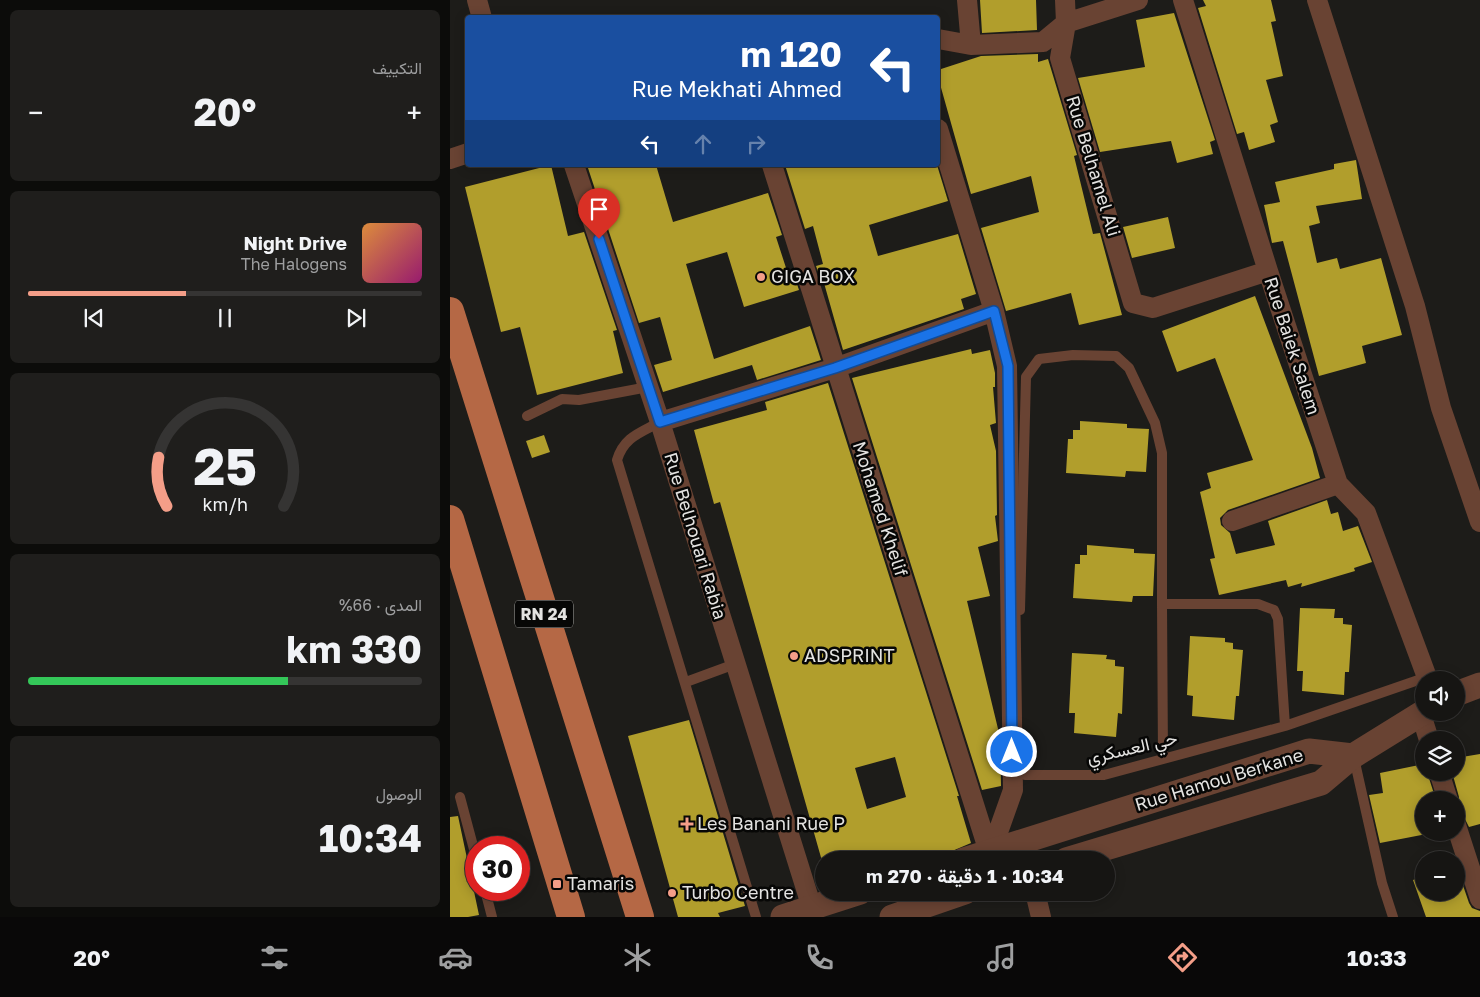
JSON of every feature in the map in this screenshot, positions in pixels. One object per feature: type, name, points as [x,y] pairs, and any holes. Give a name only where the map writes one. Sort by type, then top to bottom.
[{"type":"main road","name":"RN 24","points":[[450,312],[640,917]]},
{"type":"main road","points":[[450,519],[567,916]]},
{"type":"street","points":[[477,0],[481,15]]},
{"type":"street","points":[[967,0],[971,45]]},
{"type":"street","points":[[1065,0],[1066,23]]},
{"type":"street","points":[[940,39],[971,45],[1043,42],[1066,23],[1138,0]]},
{"type":"street","name":"Rue Baiek Salem","points":[[1183,0],[1268,271],[1338,484],[1366,513],[1425,671]]},
{"type":"street","points":[[1317,0],[1415,306],[1441,408],[1480,522]]},
{"type":"street","name":"Rue Belhamel Ali","points":[[1066,23],[1060,58],[1133,303],[1153,308],[1268,271]]},
{"type":"street","points":[[940,136],[994,311],[1008,366],[1013,790],[990,851]]},
{"type":"street","points":[[450,159],[465,155]]},
{"type":"street","name":"Rue Belhouari Rabia","points":[[575,167],[660,422],[812,908]]},
{"type":"street","name":"Mohamed Khelif","points":[[773,167],[990,851]]},
{"type":"street","points":[[660,422],[835,368],[994,311]]},
{"type":"street","points":[[1232,520],[1338,484]]},
{"type":"street","points":[[1353,756],[1415,717]]},
{"type":"street","name":"Rue Hamou Berkane","points":[[1023,851],[1309,751],[1353,756]]},
{"type":"street","name":"Rue Hamou Berkane","points":[[1096,851],[1320,784],[1353,756]]},
{"type":"street","points":[[1461,841],[1480,899]]},
{"type":"street","points":[[783,917],[833,901]]},
{"type":"street","points":[[892,917],[939,901]]},
{"type":"street","points":[[1037,901],[1041,917]]},
{"type":"lane","name":"حي العسكري","points":[[1162,604],[1162,453],[1155,423],[1129,368],[1116,356],[1073,356],[1038,359],[1026,377],[1017,769],[1024,775],[1104,775],[1285,726],[1415,682]]},
{"type":"lane","points":[[527,416],[562,399],[578,400],[648,387]]},
{"type":"lane","points":[[660,422],[631,438],[621,446],[617,460],[756,917]]},
{"type":"lane","points":[[1162,759],[1162,604],[1258,604],[1274,610],[1278,619],[1285,726]]},
{"type":"lane","points":[[686,682],[736,664]]},
{"type":"lane","points":[[1353,756],[1382,883],[1393,917]]},
{"type":"lane","points":[[460,797],[470,836]]},
{"type":"lane","points":[[488,901],[492,917]]},
{"type":"building","points":[[980,0],[1036,0],[1037,30],[982,33]]},
{"type":"building","points":[[1203,0],[1271,0],[1276,21],[1271,22],[1283,76],[1266,80],[1278,122],[1270,125],[1275,142],[1249,150],[1244,132],[1237,134],[1198,8],[1206,6]]},
{"type":"building","points":[[1174,13],[1215,140],[1210,142],[1213,154],[1177,163],[1171,141],[1100,152],[1078,78],[1145,67],[1136,20]]},
{"type":"building","points":[[1038,54],[1038,62],[1048,59],[1077,155],[1074,156],[1093,234],[1100,233],[1122,315],[1079,325],[1071,293],[1006,311],[981,228],[1039,212],[1031,176],[971,194],[940,84],[940,69],[981,56]]},
{"type":"building","points":[[1356,160],[1362,199],[1316,206],[1320,223],[1309,226],[1317,263],[1337,258],[1340,269],[1381,258],[1402,335],[1362,346],[1366,363],[1319,376],[1283,241],[1272,243],[1264,205],[1280,202],[1275,182],[1334,169],[1334,164]]},
{"type":"building","points":[[543,167],[551,167],[568,236],[584,232],[617,330],[613,331],[623,373],[537,395],[520,327],[501,332],[465,187]]},
{"type":"building","points":[[588,167],[657,167],[673,222],[768,193],[782,235],[776,237],[788,274],[793,272],[799,290],[744,307],[727,252],[686,264],[714,359],[810,326],[821,360],[757,380],[752,365],[663,392],[654,365],[672,360],[660,317],[639,323]]},
{"type":"building","points":[[786,167],[938,167],[948,201],[869,225],[878,256],[958,234],[976,294],[961,299],[964,309],[843,350],[824,283],[822,283],[816,266],[823,264],[813,226],[805,229]]},
{"type":"building","points":[[1168,217],[1175,248],[1132,258],[1123,227]]},
{"type":"building","points":[[1255,296],[1312,448],[1320,478],[1228,510],[1220,518],[1221,525],[1230,533],[1236,554],[1275,545],[1268,521],[1327,500],[1331,514],[1338,512],[1343,531],[1358,526],[1372,562],[1354,568],[1355,571],[1301,587],[1302,583],[1288,587],[1286,580],[1219,595],[1210,559],[1215,558],[1200,492],[1211,488],[1207,473],[1253,460],[1215,358],[1177,372],[1162,331]]},
{"type":"building","points":[[971,349],[972,354],[990,350],[995,373],[995,387],[993,387],[996,423],[990,425],[996,451],[997,515],[995,516],[998,541],[978,547],[990,596],[967,601],[1000,737],[1001,786],[982,790],[852,378]]},
{"type":"building","points":[[828,383],[959,796],[957,796],[971,843],[952,851],[819,851],[720,502],[714,504],[694,430],[767,410],[765,402]],"holes":[[[895,757],[906,797],[867,809],[855,768]]]},
{"type":"building","points":[[1080,421],[1127,424],[1127,428],[1149,429],[1146,472],[1126,471],[1125,477],[1066,473],[1068,439],[1073,439],[1073,430],[1080,430]]},
{"type":"building","points":[[544,435],[550,452],[532,458],[526,441]]},
{"type":"building","points":[[1087,545],[1134,549],[1134,553],[1155,554],[1153,596],[1133,596],[1132,602],[1073,598],[1075,564],[1080,564],[1080,555],[1087,555]]},
{"type":"building","points":[[1300,608],[1335,609],[1334,618],[1343,618],[1343,624],[1352,625],[1349,672],[1345,672],[1344,695],[1302,691],[1303,671],[1297,671]]},
{"type":"building","points":[[1190,636],[1225,638],[1225,642],[1233,643],[1233,649],[1243,650],[1239,696],[1236,696],[1234,720],[1192,716],[1193,696],[1187,695]]},
{"type":"building","points":[[1072,653],[1107,655],[1106,659],[1115,660],[1115,666],[1124,667],[1122,714],[1118,713],[1116,737],[1074,733],[1075,713],[1069,713]]},
{"type":"building","name":"Les Banani Rue P","points":[[689,720],[745,906],[718,913],[720,917],[678,917],[628,736]]},
{"type":"building","points":[[1480,754],[1480,824],[1469,827],[1465,819],[1465,791],[1457,791],[1455,781],[1465,781],[1465,756]]},
{"type":"building","points":[[1415,766],[1415,781],[1430,781],[1433,791],[1415,791],[1415,836],[1380,843],[1369,795],[1383,793],[1380,773]]},
{"type":"building","points":[[458,816],[465,849],[465,901],[476,901],[479,915],[450,917],[450,817]]},
{"type":"building","points":[[1465,891],[1472,908],[1480,911],[1480,917],[1426,917],[1420,901],[1465,901]]},
{"type":"place","name":"GIGA BOX","points":[[761,277]]},
{"type":"place","name":"ADSPRINT","points":[[794,656]]},
{"type":"place","name":"Les Banani Rue P","points":[[687,824]]},
{"type":"place","name":"Tamaris","points":[[557,884]]},
{"type":"place","name":"Turbo Centre","points":[[672,893]]},
{"type":"route","points":[[599,239],[660,422],[835,368],[994,311],[1008,366],[1012,752]]}]
